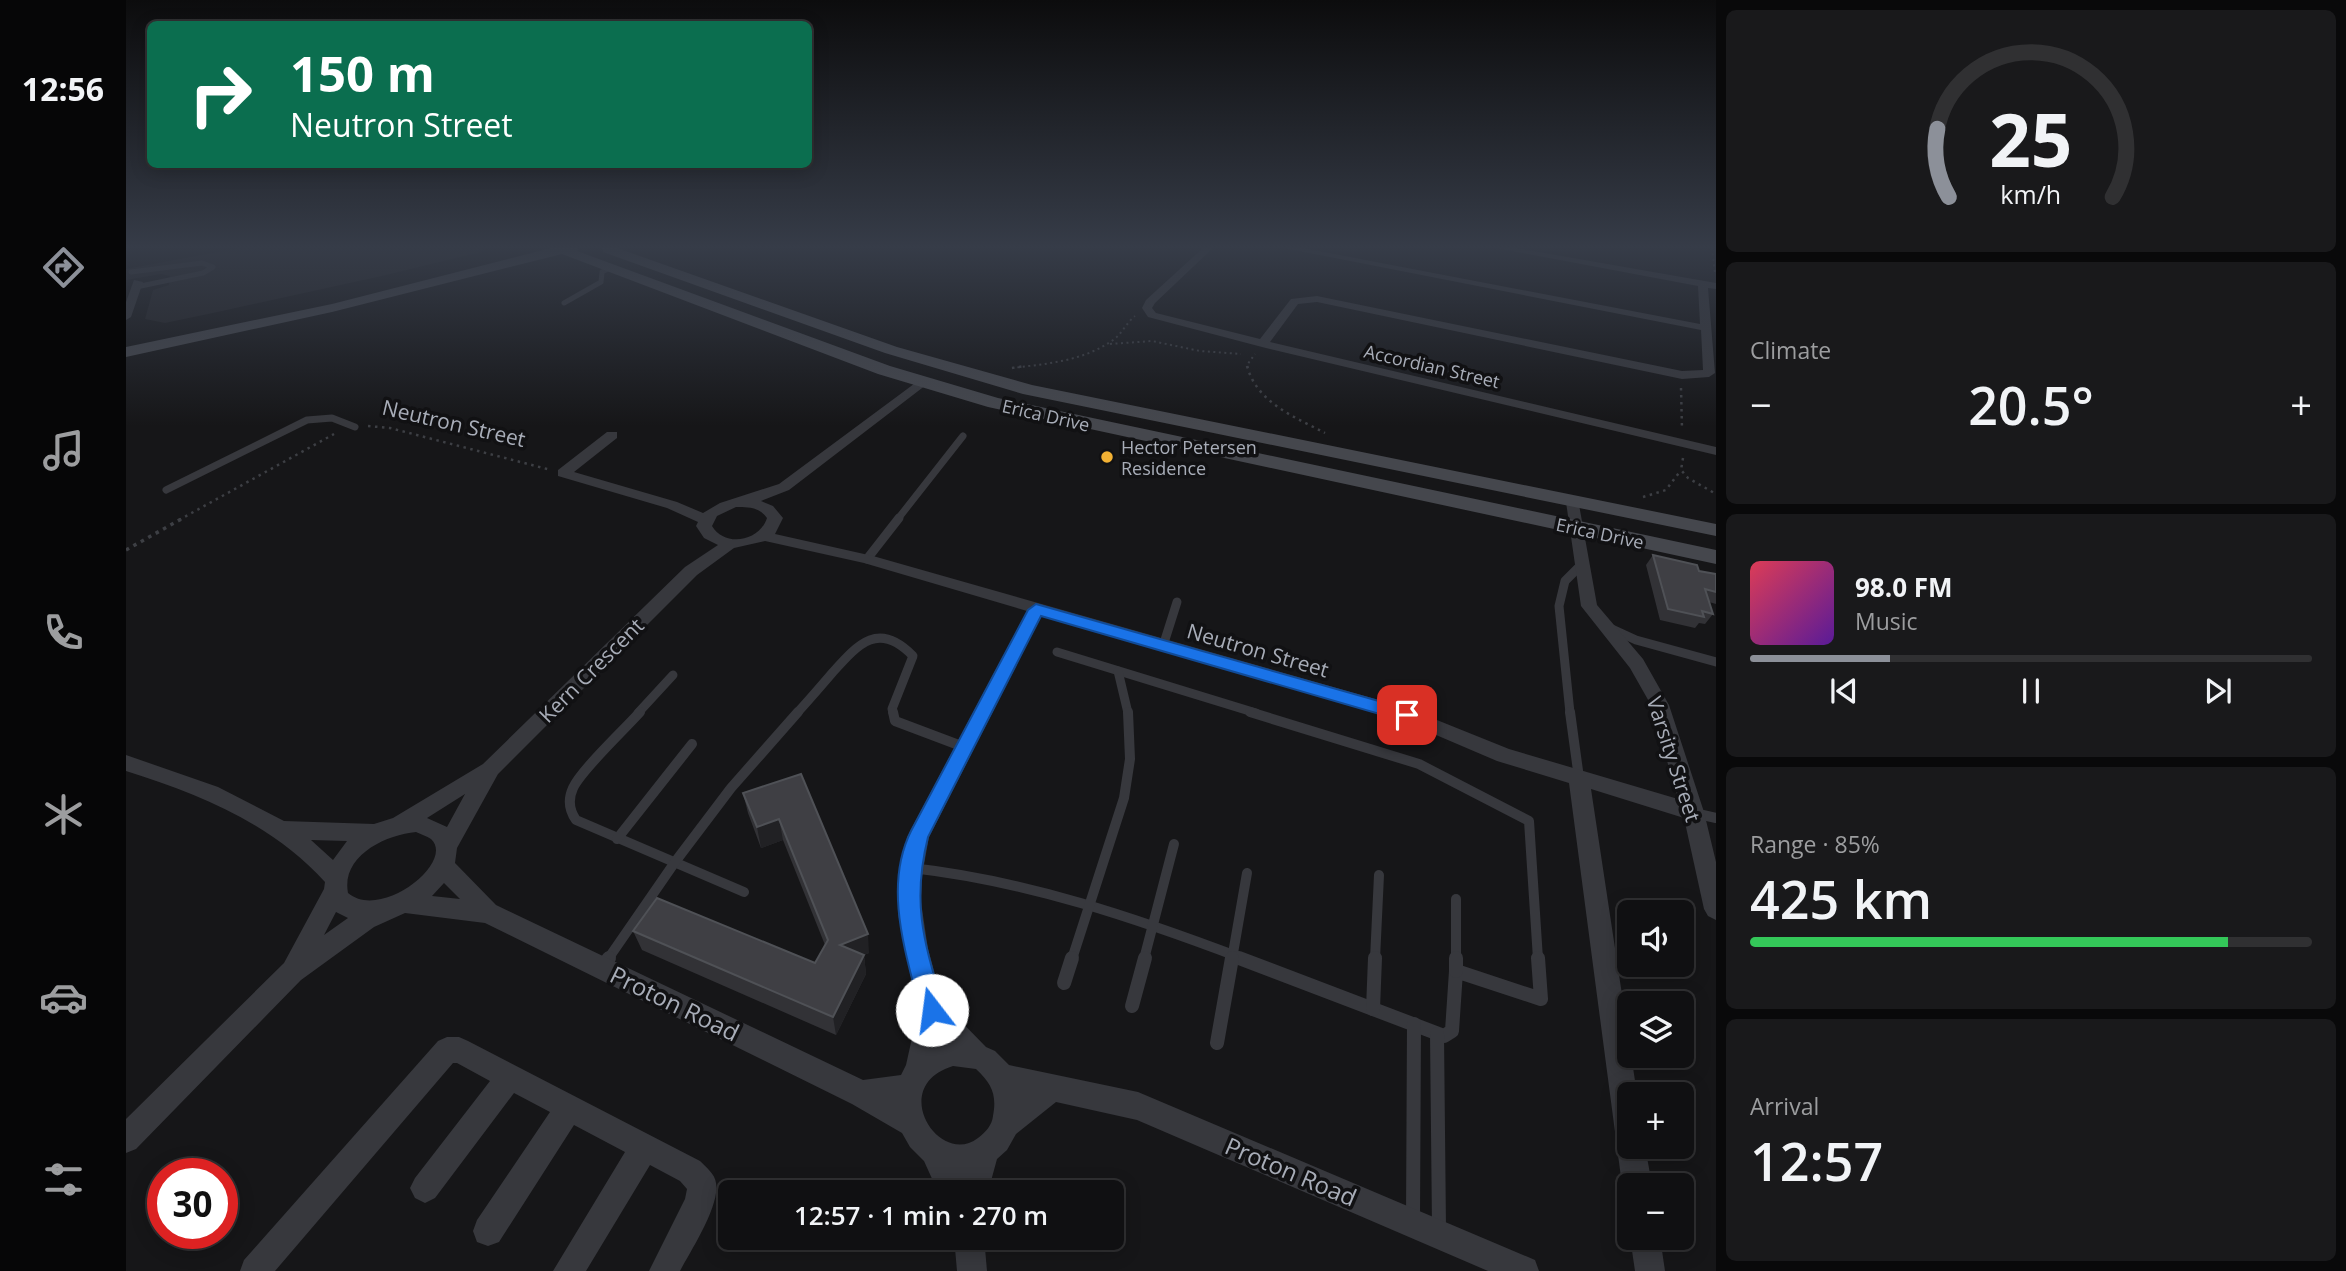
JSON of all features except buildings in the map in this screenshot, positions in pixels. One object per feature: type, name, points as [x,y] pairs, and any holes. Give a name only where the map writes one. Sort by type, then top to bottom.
[{"type":"main road","points":[[126,336],[282,307]]},
{"type":"main road","points":[[126,352],[335,307]]},
{"type":"main road","name":"Erica Drive","points":[[717,307],[922,382],[1033,412],[1716,557]]},
{"type":"main road","name":"Erica Drive","points":[[769,307],[891,351],[1029,390],[1716,530]]},
{"type":"main road","points":[[799,318],[915,365],[924,373],[922,382],[972,380],[1029,390]]},
{"type":"street","name":"Accordian Street","points":[[1149,307],[1148,310],[1156,317],[1169,321],[1716,451]]},
{"type":"street","points":[[1262,344],[1290,307]]},
{"type":"street","points":[[1358,307],[1693,376],[1709,373],[1706,328],[1709,307]]},
{"type":"street","points":[[1605,307],[1706,328]]},
{"type":"street","points":[[672,505],[726,505],[744,502],[784,487],[922,382]]},
{"type":"street","points":[[563,473],[612,435]]},
{"type":"street","points":[[563,473],[672,505],[706,520]]},
{"type":"street","points":[[726,505],[711,513],[706,520],[706,533],[712,538],[743,543],[770,524],[784,487]]},
{"type":"street","points":[[744,502],[761,505],[770,524]]},
{"type":"street","name":"Varsity Street","points":[[1573,502],[1589,606],[1637,664],[1660,705],[1693,812],[1716,909]]},
{"type":"street","name":"Neutron Street","points":[[770,524],[806,546],[867,559],[1407,715],[1504,755],[1693,812]]},
{"type":"street","name":"Kern Crescent","points":[[691,571],[712,538]]},
{"type":"street","name":"Kern Crescent","points":[[401,824],[491,768],[691,571],[731,543]]},
{"type":"street","points":[[862,1094],[913,1079],[930,1059],[945,1052],[961,1050],[990,1063],[1000,1076],[1007,1091],[1009,1109],[1005,1125],[997,1140],[985,1151],[969,1158],[953,1158],[935,1152],[920,1140],[911,1123],[907,1105],[913,1079],[932,1010],[914,940],[908,897],[910,868],[918,836],[1036,610]]},
{"type":"street","points":[[126,764],[194,786],[285,830],[318,855],[335,884],[340,902],[351,909],[366,913],[396,907]]},
{"type":"street","name":"Kern Crescent","points":[[445,856],[491,768]]},
{"type":"street","points":[[1579,778],[1622,1082]]},
{"type":"street","points":[[126,1139],[292,972],[366,919],[396,907],[424,891],[438,876],[445,856],[442,834],[432,826],[417,822],[401,824],[376,833],[353,849],[342,863],[335,884],[292,972]]},
{"type":"street","points":[[285,830],[376,833]]},
{"type":"street","name":"Proton Road","points":[[445,856],[488,913]]},
{"type":"street","name":"Proton Road","points":[[396,907],[488,913],[862,1094],[911,1123]]},
{"type":"street","points":[[932,1010],[976,1055]]},
{"type":"street","points":[[255,1271],[447,1050],[460,1050],[690,1171],[702,1184],[699,1202],[664,1271]]},
{"type":"street","name":"Proton Road","points":[[1000,1076],[1138,1106],[1524,1271]]},
{"type":"street","points":[[425,1188],[510,1077]]},
{"type":"street","points":[[1005,1125],[1053,1087]]},
{"type":"street","points":[[488,1231],[569,1108]]},
{"type":"street","points":[[568,1271],[644,1147]]},
{"type":"street","points":[[977,1180],[985,1151]]},
{"type":"street","points":[[935,1152],[948,1180]]},
{"type":"street","points":[[970,1250],[972,1271]]},
{"type":"street","points":[[1647,1250],[1650,1271]]},
{"type":"lane","points":[[166,490],[307,420],[323,416],[340,418],[355,427]]},
{"type":"lane","points":[[867,559],[963,436]]},
{"type":"lane","points":[[1579,778],[1575,764],[1559,606],[1565,581],[1582,564]]},
{"type":"lane","points":[[1163,646],[1177,602]]},
{"type":"lane","points":[[1601,622],[1636,640],[1716,662]]},
{"type":"lane","points":[[602,967],[675,862],[749,767],[857,645],[870,639],[885,638],[901,643],[913,656],[892,709],[895,720],[916,731],[964,747]]},
{"type":"lane","points":[[1058,652],[1419,764],[1529,821],[1541,999],[1456,971]]},
{"type":"lane","points":[[1064,984],[1124,798],[1130,759],[1128,712],[1118,671]]},
{"type":"lane","points":[[673,675],[575,784],[570,795],[571,813],[576,820],[617,839],[744,892]]},
{"type":"lane","points":[[617,839],[692,744]]},
{"type":"lane","points":[[1693,812],[1716,818]]},
{"type":"lane","points":[[1132,1006],[1174,844]]},
{"type":"lane","points":[[910,868],[939,871],[1091,904],[1233,954],[1444,1036],[1452,1031],[1457,900]]},
{"type":"lane","points":[[1217,1043],[1247,873]]},
{"type":"lane","points":[[1373,1009],[1379,875]]},
{"type":"lane","points":[[1414,1024],[1426,1229]]},
{"type":"lane","points":[[1426,1229],[1437,1034]]},
{"type":"path","points":[[1106,345],[1117,337],[1124,324],[1140,312]]},
{"type":"path","points":[[1002,369],[1063,360],[1106,345],[1152,341],[1223,354],[1257,352],[1247,365],[1253,384],[1277,404],[1329,435]]},
{"type":"path","points":[[1681,379],[1682,438]]},
{"type":"path","name":"Neutron Street","points":[[126,550],[309,445],[355,427],[390,428],[563,473]]},
{"type":"path","points":[[1641,498],[1667,491],[1674,486],[1681,470],[1683,448]]},
{"type":"path","points":[[1681,470],[1688,478],[1716,494]]},
{"type":"shaded area","points":[[148,307],[239,307],[165,323],[145,319]]},
{"type":"place","name":"Hector Petersen Residence","points":[[1107,457]]},
{"type":"route","points":[[932,1010],[914,940],[908,897],[910,868],[918,836],[1036,610],[1407,715]]}]
